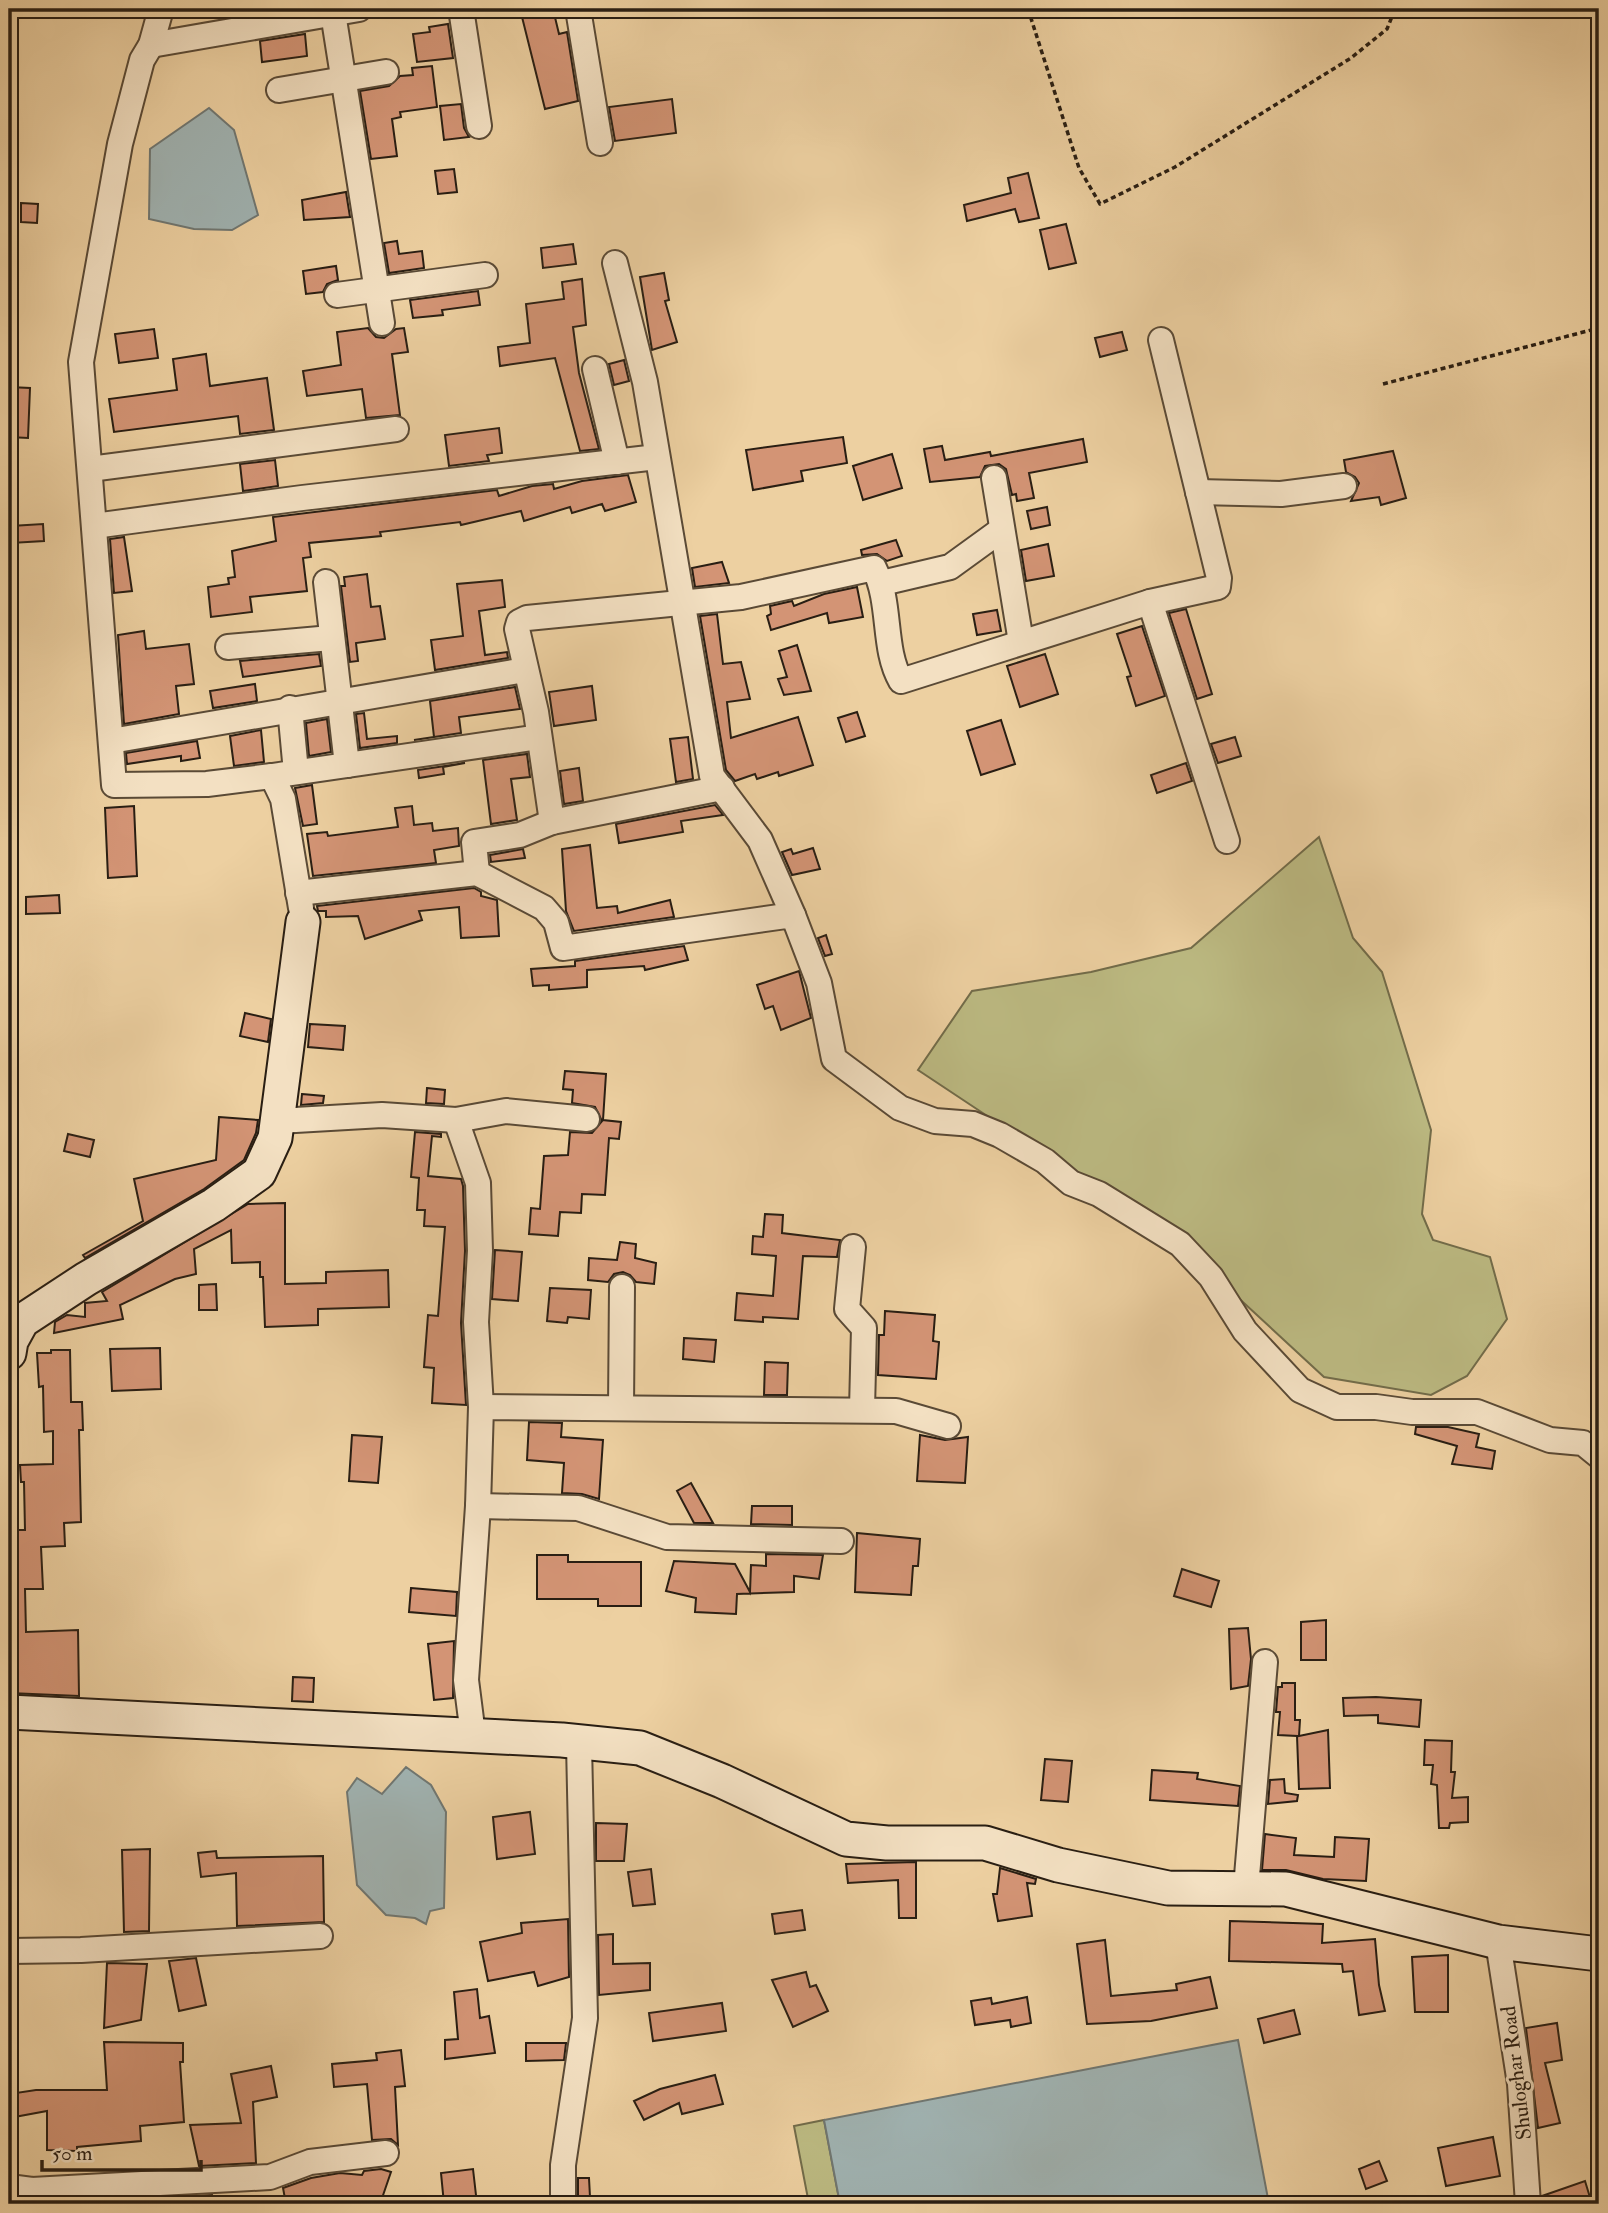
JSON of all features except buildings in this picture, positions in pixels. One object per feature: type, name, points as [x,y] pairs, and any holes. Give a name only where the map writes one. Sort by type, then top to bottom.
[{"type":"main road","points":[[9,1353],[11,1341],[22,1321],[86,1279],[214,1205],[259,1173],[275,1138],[278,1121],[292,1027],[301,908]]},
{"type":"main road","points":[[9,1712],[562,1740],[579,1744],[640,1748],[722,1781],[846,1839],[887,1843],[985,1843],[1058,1865],[1168,1888],[1286,1889],[1498,1942],[1599,1954]]},
{"type":"street","points":[[160,9],[151,45],[142,60],[120,144],[81,362],[114,785],[207,784],[539,737]]},
{"type":"street","points":[[151,45],[359,9]]},
{"type":"street","points":[[461,9],[479,126]]},
{"type":"street","points":[[578,9],[600,144]]},
{"type":"street","points":[[333,13],[382,323]]},
{"type":"street","points":[[279,90],[386,72]]},
{"type":"street","points":[[615,263],[645,382],[712,776],[760,840],[793,915],[819,983],[834,1059],[900,1108],[935,1121],[973,1124],[1000,1135],[1045,1161],[1071,1183],[1099,1194],[1180,1244],[1211,1277],[1245,1331],[1300,1390],[1337,1407],[1376,1407],[1412,1412],[1477,1412],[1550,1440],[1583,1443],[1599,1456]]},
{"type":"street","points":[[337,295],[485,275]]},
{"type":"street","points":[[552,822],[539,737],[517,629],[519,622],[527,618],[682,605],[741,597],[874,568],[881,583],[890,632],[892,665],[901,681],[1150,602],[1207,592],[1218,587],[1219,578],[1161,340]]},
{"type":"street","points":[[595,369],[617,462]]},
{"type":"street","points":[[90,469],[396,429]]},
{"type":"street","points":[[94,526],[302,498],[657,457]]},
{"type":"street","points":[[994,478],[1021,642]]},
{"type":"street","points":[[1198,492],[1281,494],[1344,486]]},
{"type":"street","points":[[881,583],[950,567],[1001,530]]},
{"type":"street","points":[[326,582],[347,765]]},
{"type":"street","points":[[1150,602],[1227,841]]},
{"type":"street","points":[[228,647],[331,638]]},
{"type":"street","points":[[111,741],[339,699],[525,670]]},
{"type":"street","points":[[290,708],[283,799],[301,908],[477,873],[544,908],[555,922],[563,948],[793,915]]},
{"type":"street","points":[[477,873],[474,842],[520,835],[552,822],[722,788]]},
{"type":"street","points":[[278,1121],[382,1115],[456,1120],[506,1111],[587,1119]]},
{"type":"street","points":[[456,1120],[478,1182],[480,1251],[476,1322],[481,1408],[478,1506],[466,1680],[473,1735]]},
{"type":"street","points":[[853,1247],[847,1309],[864,1328],[862,1409]]},
{"type":"street","points":[[621,1408],[622,1287]]},
{"type":"street","points":[[481,1408],[896,1410],[948,1426]]},
{"type":"street","points":[[478,1506],[578,1508],[667,1537],[841,1541]]},
{"type":"street","points":[[1246,1888],[1265,1662]]},
{"type":"street","points":[[563,2204],[563,2165],[585,2018],[579,1744]]},
{"type":"street","points":[[9,1951],[80,1950],[320,1936]]},
{"type":"street","name":"Shuloghar Road","points":[[1498,1942],[1520,2084],[1528,2204]]},
{"type":"street","points":[[9,2187],[32,2190],[270,2177],[310,2162],[386,2153]]},
{"type":"path","points":[[1028,9],[1079,168],[1100,204],[1175,167],[1351,58],[1387,29],[1395,9]]},
{"type":"path","points":[[1383,384],[1599,328]]},
{"type":"shaded area","points":[[209,108],[234,130],[258,215],[232,230],[194,229],[149,219],[150,149]]},
{"type":"shaded area","points":[[1319,837],[1353,938],[1382,972],[1431,1130],[1422,1214],[1433,1240],[1490,1257],[1507,1319],[1467,1376],[1431,1395],[1324,1377],[1180,1244],[918,1070],[972,991],[1091,972],[1191,948]]},
{"type":"shaded area","points":[[406,1767],[431,1785],[446,1812],[444,1908],[430,1911],[426,1924],[415,1918],[386,1915],[357,1885],[347,1792],[357,1778],[382,1794]]},
{"type":"shaded area","points":[[1238,2040],[1269,2204],[840,2204],[824,2120]]},
{"type":"shaded area","points":[[824,2120],[840,2204],[809,2204],[794,2126]]}]
